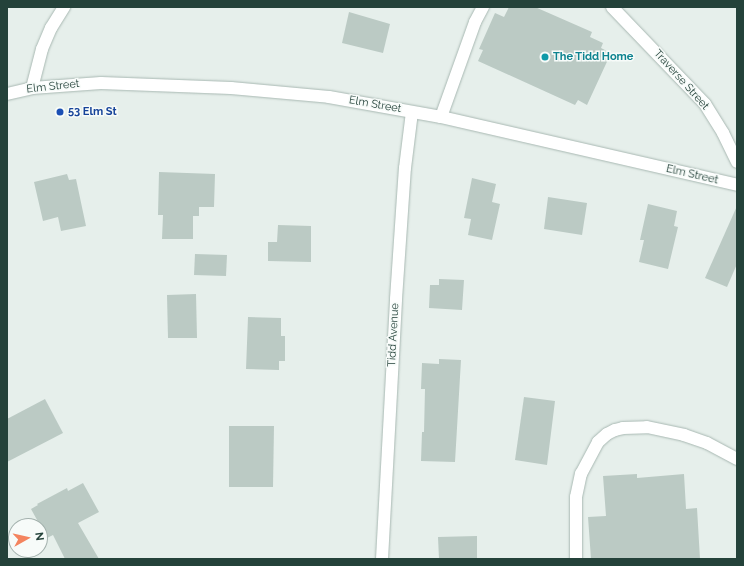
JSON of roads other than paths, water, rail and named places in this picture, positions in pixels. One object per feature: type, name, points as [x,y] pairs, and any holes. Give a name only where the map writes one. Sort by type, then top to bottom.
[{"type":"street","points":[[32,88],[42,48],[51,28],[64,7]]},
{"type":"street","points":[[441,117],[475,22],[483,7]]},
{"type":"street","name":"Traverse Street","points":[[612,7],[705,104],[723,133],[737,162]]},
{"type":"street","name":"Elm Street","points":[[7,94],[32,88],[101,83],[231,88],[329,97],[441,117],[737,186]]},
{"type":"street","name":"Tidd Avenue","points":[[382,559],[396,299],[406,168],[412,112]]},
{"type":"street","points":[[576,559],[576,497],[581,474],[598,442],[611,432],[634,426],[666,431],[707,443],[737,459]]},
{"type":"place","name":"The Tidd Home","points":[[545,57]]},
{"type":"place","name":"53 Elm St","points":[[60,112]]}]
